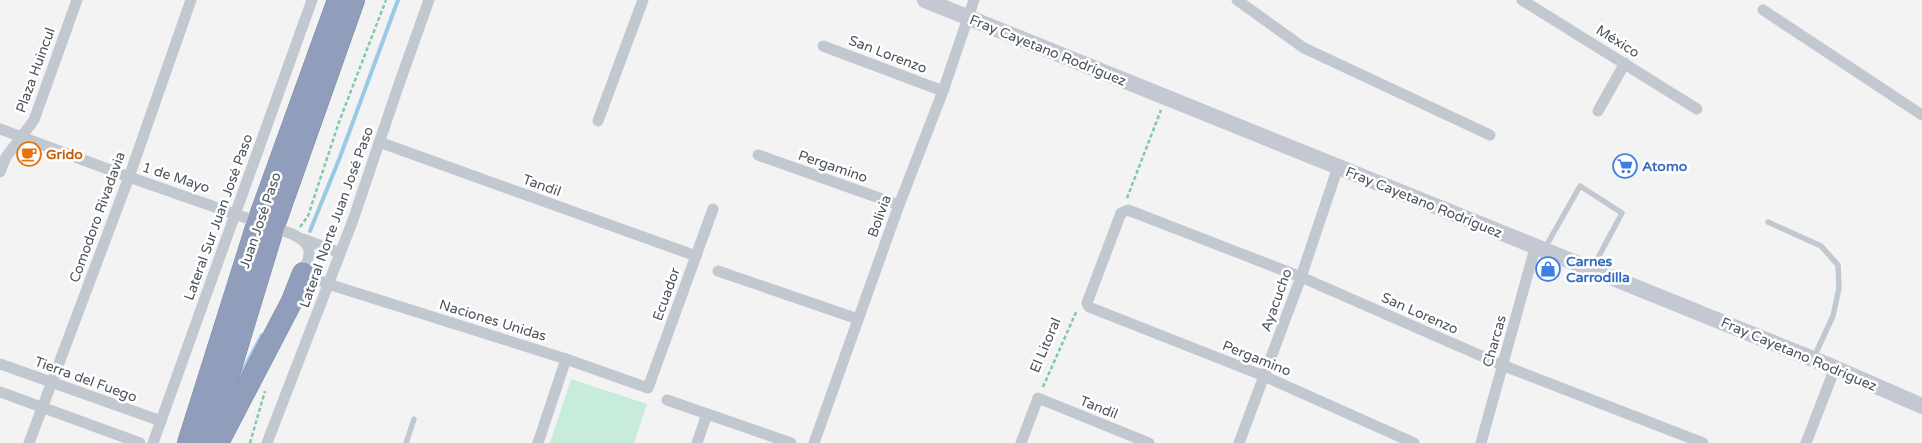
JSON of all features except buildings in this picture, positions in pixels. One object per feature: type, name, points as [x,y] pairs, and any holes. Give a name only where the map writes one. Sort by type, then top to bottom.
[{"type":"highway","name":"Juan José Paso","points":[[188,443],[275,227],[338,0]]},
{"type":"highway","name":"Juan José Paso","points":[[208,443],[275,227],[326,75],[354,0]]},
{"type":"highway","points":[[326,75],[364,0]]},
{"type":"highway","points":[[218,443],[292,301],[303,273]]},
{"type":"street","name":"Plaza Huincul","points":[[0,172],[6,157],[34,120],[77,0]]},
{"type":"street","name":"Comodoro Rivadavia","points":[[29,443],[129,177],[191,0]]},
{"type":"street","name":"Lateral Sur Juan José Paso","points":[[153,443],[312,0]]},
{"type":"street","name":"Lateral Norte Juan José Paso","points":[[267,443],[340,253],[430,0]]},
{"type":"street","points":[[598,121],[643,0]]},
{"type":"street","name":"Fray Cayetano Rodríguez","points":[[925,0],[1592,269],[1835,368],[1922,406]]},
{"type":"street","name":"Bolivia","points":[[814,443],[943,91],[974,0]]},
{"type":"street","points":[[1238,0],[1304,48],[1490,135]]},
{"type":"street","name":"México","points":[[1522,0],[1697,109]]},
{"type":"street","points":[[1763,10],[1922,116]]},
{"type":"street","name":"San Lorenzo","points":[[823,46],[943,91]]},
{"type":"street","points":[[1598,111],[1625,63]]},
{"type":"street","name":"1 de Mayo","points":[[0,128],[129,177],[275,227],[340,253]]},
{"type":"street","name":"Tandil","points":[[379,142],[696,256]]},
{"type":"street","name":"Pergamino","points":[[758,155],[900,205]]},
{"type":"street","name":"Ayacucho","points":[[1239,443],[1301,277],[1338,167]]},
{"type":"street","name":"Ecuador","points":[[648,388],[713,209]]},
{"type":"street","name":"San Lorenzo","points":[[1123,211],[1128,210],[1301,277],[1502,365],[1703,443]]},
{"type":"street","points":[[1087,305],[1123,211]]},
{"type":"street","points":[[303,239],[310,251],[309,260],[303,273]]},
{"type":"street","name":"Charcas","points":[[1481,443],[1502,365],[1540,249]]},
{"type":"street","points":[[718,271],[858,320]]},
{"type":"street","name":"Naciones Unidas","points":[[303,273],[328,284],[566,359],[648,388]]},
{"type":"street","name":"Pergamino","points":[[1087,305],[1264,376],[1414,443]]},
{"type":"street","points":[[538,443],[566,359]]},
{"type":"street","name":"Tierra del Fuego","points":[[0,364],[161,422]]},
{"type":"street","points":[[1806,443],[1835,368]]},
{"type":"street","points":[[0,392],[140,443]]},
{"type":"street","name":"Tandil","points":[[1038,398],[1149,443]]},
{"type":"street","points":[[1021,443],[1038,398]]},
{"type":"street","points":[[667,400],[791,443]]},
{"type":"street","points":[[696,443],[707,414]]},
{"type":"lane","points":[[1540,249],[1580,186],[1622,213],[1592,269]]},
{"type":"lane","points":[[1768,222],[1821,246],[1838,264],[1838,288],[1833,316],[1813,359]]},
{"type":"lane","points":[[406,443],[414,419]]},
{"type":"path","points":[[275,227],[304,223],[308,216],[339,122],[386,0]]},
{"type":"path","points":[[1123,211],[1166,97]]},
{"type":"path","name":"El Litoral","points":[[1038,398],[1075,311],[1087,305]]},
{"type":"green space","points":[[571,379],[647,404],[634,443],[550,443]]},
{"type":"waterway","points":[[310,231],[340,157],[398,0]]},
{"type":"waterway","points":[[236,384],[262,335]]},
{"type":"place","name":"Grido","points":[[29,154]]},
{"type":"place","name":"Atomo","points":[[1625,166]]},
{"type":"place","name":"Carnes Carrodilla","points":[[1548,269]]}]
